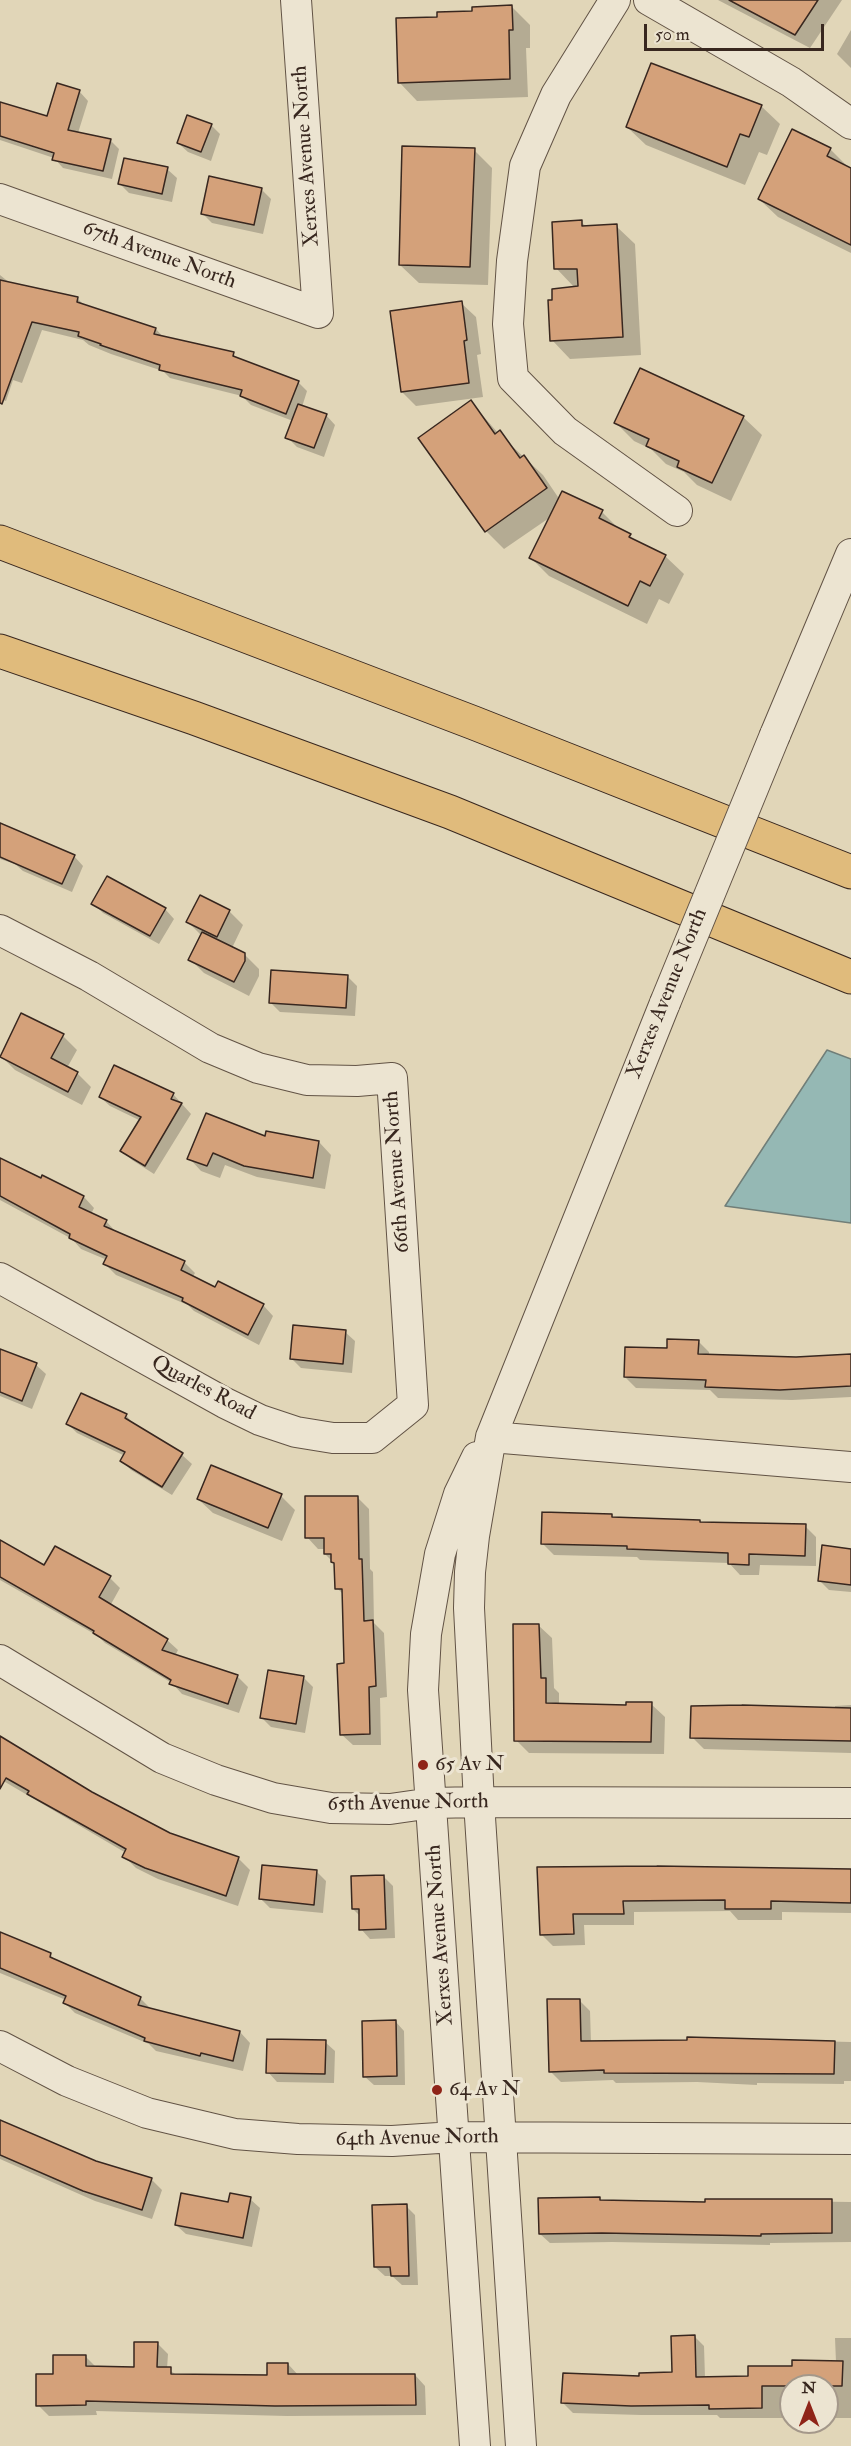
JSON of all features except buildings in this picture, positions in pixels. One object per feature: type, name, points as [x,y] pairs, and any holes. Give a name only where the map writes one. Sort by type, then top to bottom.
[{"type":"highway","points":[[0,542],[474,723],[851,872]]},
{"type":"highway","points":[[0,651],[194,718],[450,812],[851,976]]},
{"type":"street","name":"Xerxes Avenue North","points":[[296,0],[318,313]]},
{"type":"street","points":[[615,0],[556,94],[525,166],[512,261],[509,303],[508,324],[513,378],[565,431],[676,512]]},
{"type":"street","points":[[649,0],[791,82],[851,124]]},
{"type":"street","name":"67th Avenue North","points":[[0,199],[318,313]]},
{"type":"street","name":"Xerxes Avenue North","points":[[521,2446],[479,1802],[470,1608],[470,1572],[474,1536],[491,1437],[774,735],[851,554]]},
{"type":"street","name":"66th Avenue North","points":[[0,930],[89,976],[210,1048],[258,1068],[307,1080],[357,1081],[392,1078],[413,1405]]},
{"type":"street","name":"Quarles Road","points":[[0,1278],[225,1403],[260,1420],[296,1432],[333,1438],[372,1438],[413,1405]]},
{"type":"street","name":"Xerxes Avenue North","points":[[475,2446],[423,1690],[426,1634],[440,1554],[459,1494],[472,1464],[491,1437]]},
{"type":"street","points":[[491,1437],[851,1467]]},
{"type":"street","name":"65th Avenue North","points":[[0,1660],[162,1758],[228,1784],[273,1798],[331,1808],[390,1809],[432,1803],[479,1802],[851,1803]]},
{"type":"street","name":"64th Avenue North","points":[[0,2046],[67,2081],[147,2113],[235,2134],[297,2139],[392,2140],[454,2137],[851,2139]]},
{"type":"water","points":[[827,1050],[851,1059],[851,1223],[725,1206]]},
{"type":"place","name":"65 Av N","points":[[423,1765]]},
{"type":"place","name":"64 Av N","points":[[437,2090]]}]
